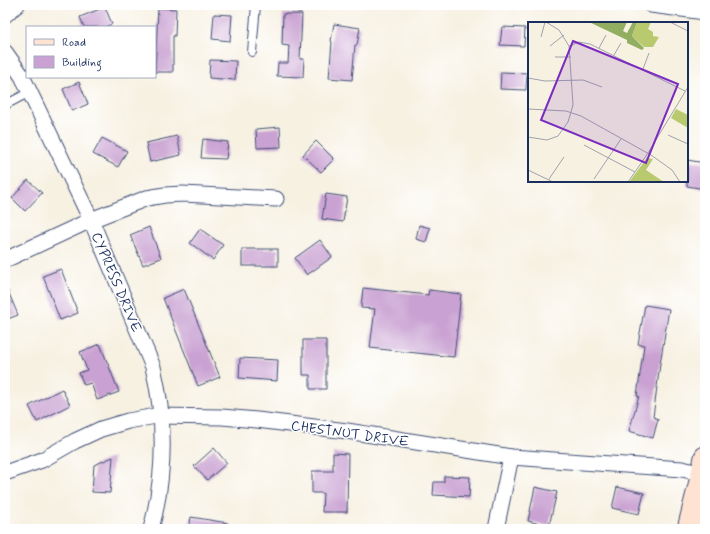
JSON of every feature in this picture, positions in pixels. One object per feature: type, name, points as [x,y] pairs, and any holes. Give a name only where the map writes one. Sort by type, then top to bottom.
[{"type":"main road","points":[[688,529],[704,468]]},
{"type":"street","points":[[5,15],[17,5]]},
{"type":"street","points":[[651,5],[705,12]]},
{"type":"street","name":"CYPRESS DRIVE","points":[[5,52],[15,65],[30,92],[91,220],[153,367],[158,388],[162,448],[160,480],[151,529]]},
{"type":"street","points":[[5,260],[91,220],[141,200],[165,195],[183,194],[276,199]]},
{"type":"street","name":"CHESTNUT DRIVE","points":[[5,473],[42,460],[75,441],[101,430],[128,421],[161,416],[222,417],[257,420],[347,431],[511,457],[682,469],[704,468]]},
{"type":"street","points":[[496,529],[511,457]]},
{"type":"lane","points":[[252,52],[256,5]]},
{"type":"lane","points":[[5,105],[30,92]]},
{"type":"building","points":[[105,7],[112,24],[107,26],[84,26],[80,17]]},
{"type":"building","points":[[158,8],[176,9],[175,36],[173,36],[173,72],[156,72]]},
{"type":"building","points":[[214,14],[232,15],[230,41],[212,39]]},
{"type":"building","points":[[283,14],[302,14],[300,59],[304,59],[303,77],[277,76],[278,63],[288,63],[289,46],[282,45]]},
{"type":"building","points":[[334,24],[360,28],[357,45],[355,45],[352,80],[329,78],[331,41]]},
{"type":"building","points":[[502,27],[525,28],[524,46],[500,45]]},
{"type":"building","points":[[210,60],[236,61],[235,80],[209,78]]},
{"type":"building","points":[[501,72],[527,73],[526,90],[500,89]]},
{"type":"building","points":[[79,82],[88,104],[72,111],[63,89]]},
{"type":"building","points":[[280,127],[281,147],[257,148],[256,129]]},
{"type":"building","points":[[177,136],[181,155],[150,162],[146,143]]},
{"type":"building","points":[[102,138],[127,151],[118,167],[93,154]]},
{"type":"building","points":[[203,139],[228,142],[226,159],[201,158]]},
{"type":"building","points":[[316,141],[334,159],[321,172],[303,155]]},
{"type":"building","points":[[688,160],[705,163],[705,189],[687,186]]},
{"type":"building","points":[[28,180],[42,193],[25,211],[12,198]]},
{"type":"building","points":[[326,194],[347,197],[343,222],[322,219]]},
{"type":"building","points":[[419,225],[430,228],[426,242],[416,239]]},
{"type":"building","points":[[149,227],[161,258],[143,265],[130,235]]},
{"type":"building","points":[[200,229],[223,245],[213,260],[190,243]]},
{"type":"building","points":[[320,240],[332,257],[307,275],[295,258]]},
{"type":"building","points":[[242,249],[278,249],[278,266],[242,266]]},
{"type":"building","points":[[61,269],[78,313],[60,320],[43,276]]},
{"type":"building","points":[[5,284],[18,315],[5,320]]},
{"type":"building","points":[[363,288],[428,295],[429,290],[461,294],[454,357],[370,348],[375,309],[361,308]]},
{"type":"building","points":[[184,289],[220,377],[198,386],[163,298]]},
{"type":"building","points":[[645,305],[669,309],[653,417],[658,419],[653,438],[629,431],[639,396],[637,396],[644,345],[638,344]]},
{"type":"building","points":[[303,340],[326,340],[326,389],[310,389],[310,375],[303,375]]},
{"type":"building","points":[[100,344],[119,392],[97,400],[91,383],[84,385],[79,373],[87,370],[80,352]]},
{"type":"building","points":[[240,358],[278,360],[277,381],[239,378]]},
{"type":"building","points":[[62,389],[70,405],[37,422],[29,406]]},
{"type":"building","points":[[214,448],[227,463],[207,480],[194,466]]},
{"type":"building","points":[[333,453],[348,454],[347,512],[322,512],[323,493],[312,493],[312,471],[333,471]]},
{"type":"building","points":[[113,457],[110,493],[92,492],[94,465]]},
{"type":"building","points":[[444,476],[470,477],[469,497],[433,495],[434,482],[444,482]]},
{"type":"building","points":[[535,487],[557,492],[549,526],[528,521]]},
{"type":"building","points":[[617,487],[644,493],[639,514],[612,508]]},
{"type":"building","points":[[191,517],[228,523],[228,529],[189,529]]}]
